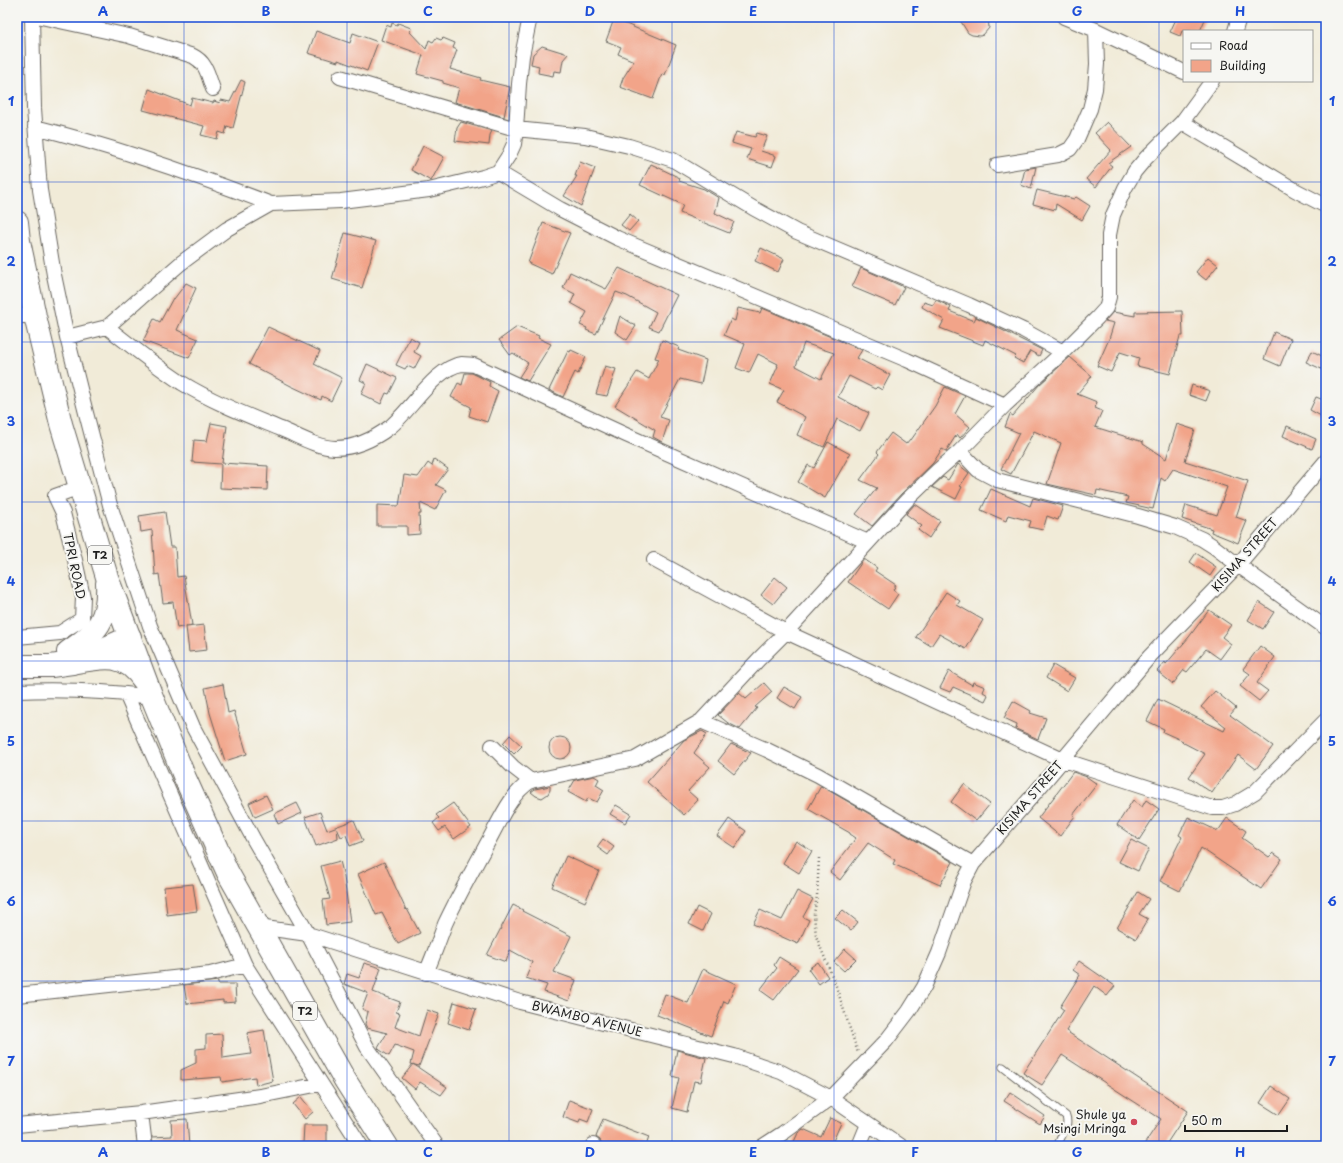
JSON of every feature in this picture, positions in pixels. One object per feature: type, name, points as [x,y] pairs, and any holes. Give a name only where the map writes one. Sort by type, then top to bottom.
[{"type":"main road","name":"T2","points":[[17,222],[26,316],[61,424],[107,577],[151,694],[185,778],[228,873],[345,1080],[387,1146]]},
{"type":"main road","points":[[70,658],[96,631],[101,622],[105,612],[107,600],[107,577]]},
{"type":"main road","points":[[70,658],[128,631]]},
{"type":"main road","points":[[17,665],[45,659],[117,659],[128,663],[138,672],[151,694]]},
{"type":"street","points":[[32,17],[35,127],[40,190],[54,275],[67,337],[110,505],[150,626],[192,727],[308,934],[367,1047],[437,1146]]},
{"type":"street","points":[[40,17],[129,36],[193,56],[200,59],[205,66],[213,89]]},
{"type":"street","points":[[35,127],[86,140],[185,171],[271,204],[342,201],[428,190],[498,172],[509,155],[514,144],[522,56],[530,17]]},
{"type":"street","points":[[1064,17],[1096,30],[1183,72]]},
{"type":"street","points":[[1235,30],[1239,17]]},
{"type":"street","points":[[996,165],[1058,155],[1070,149],[1077,139],[1087,115],[1095,89],[1096,30]]},
{"type":"street","points":[[340,77],[516,130],[585,136],[629,146],[673,160],[753,208],[797,232],[969,305],[1023,330],[1062,352]]},
{"type":"street","points":[[426,973],[446,923],[495,828],[516,795],[525,785],[531,782],[635,759],[700,721],[786,632],[907,500],[960,451],[1005,404],[1062,352],[1106,308],[1109,297],[1109,235],[1113,215],[1125,188],[1146,158],[1182,122],[1208,82]]},
{"type":"street","points":[[1182,122],[1295,190],[1326,206]]},
{"type":"street","points":[[498,172],[560,209],[617,238],[908,360],[1005,404]]},
{"type":"street","points":[[67,337],[107,327],[181,263],[227,229],[271,204]]},
{"type":"street","points":[[107,327],[142,355],[183,383],[227,407],[316,444],[334,448],[354,446],[368,442],[391,426],[415,402],[430,383],[449,368],[462,364],[474,365],[626,435],[868,542]]},
{"type":"street","points":[[960,451],[978,470],[997,480],[1138,516],[1175,527],[1207,542],[1326,628]]},
{"type":"street","name":"KISIMA STREET","points":[[763,1146],[831,1098],[862,1064],[886,1041],[909,1011],[924,987],[939,953],[964,881],[973,864],[1150,656],[1238,565],[1326,461]]},
{"type":"street","name":"TPRI ROAD","points":[[17,637],[60,633],[82,619],[83,597],[75,560],[63,513],[55,496],[80,487]]},
{"type":"street","points":[[654,560],[786,632],[1063,760],[1199,805],[1212,808],[1223,808],[1234,804],[1255,792],[1326,720]]},
{"type":"street","points":[[17,691],[75,690],[126,694],[151,694]]},
{"type":"street","points":[[126,694],[245,966],[361,1146]]},
{"type":"street","points":[[700,721],[767,750],[818,775],[973,864]]},
{"type":"street","points":[[492,746],[531,782]]},
{"type":"street","name":"BWAMBO AVENUE","points":[[258,927],[308,934],[520,1002],[734,1056],[781,1072],[831,1098],[901,1146]]},
{"type":"street","points":[[17,996],[210,974],[245,966]]},
{"type":"street","points":[[17,1125],[142,1113],[260,1096],[320,1084]]},
{"type":"street","points":[[142,1113],[145,1146]]},
{"type":"street","points":[[859,1146],[868,1124]]},
{"type":"lane","points":[[1003,1067],[1066,1116],[1067,1126],[1060,1138],[1058,1146]]},
{"type":"path","points":[[819,858],[817,896],[814,914],[816,936],[836,986],[862,1064]]},
{"type":"building","points":[[958,17],[988,17],[989,28],[983,35],[972,35],[968,33]]},
{"type":"building","points":[[1177,17],[1206,17],[1200,30],[1183,30],[1180,36],[1170,32]]},
{"type":"building","points":[[614,19],[676,45],[665,75],[662,74],[653,99],[620,87],[623,78],[634,61],[618,54],[621,47],[606,41]]},
{"type":"building","points":[[392,23],[397,25],[398,23],[411,28],[410,32],[426,49],[429,40],[433,42],[436,38],[441,40],[443,38],[455,43],[453,48],[457,50],[450,69],[481,78],[480,80],[510,87],[504,117],[455,102],[459,88],[443,83],[443,81],[417,74],[423,55],[381,40],[386,25],[391,27]]},
{"type":"building","points":[[316,31],[350,43],[353,33],[378,42],[367,71],[338,60],[338,62],[308,53]]},
{"type":"building","points":[[542,46],[568,54],[563,60],[561,72],[554,71],[553,76],[538,73],[539,66],[531,64],[533,54]]},
{"type":"building","points":[[241,80],[245,82],[233,128],[227,126],[225,134],[219,132],[217,139],[201,135],[204,126],[143,110],[149,89],[190,105],[192,98],[213,103],[214,101],[220,103],[221,100],[230,102]]},
{"type":"building","points":[[461,122],[492,131],[489,145],[455,141],[457,128]]},
{"type":"building","points":[[1107,122],[1131,147],[1108,163],[1112,166],[1096,187],[1086,179],[1111,150],[1095,133]]},
{"type":"building","points":[[736,132],[755,137],[757,133],[767,136],[761,151],[776,156],[772,167],[747,159],[751,149],[732,143]]},
{"type":"building","points":[[423,146],[444,157],[431,181],[411,170]]},
{"type":"building","points":[[580,162],[595,168],[581,206],[564,196],[577,176],[575,176]]},
{"type":"building","points":[[651,164],[680,178],[679,181],[704,189],[719,198],[715,213],[734,222],[729,233],[680,213],[683,205],[640,185]]},
{"type":"building","points":[[1036,167],[1031,189],[1021,185],[1025,169]]},
{"type":"building","points":[[1037,190],[1074,199],[1076,197],[1090,206],[1082,220],[1056,204],[1055,210],[1033,204]]},
{"type":"building","points":[[630,214],[638,221],[629,231],[621,225]]},
{"type":"building","points":[[543,223],[570,233],[552,274],[528,263]]},
{"type":"building","points":[[345,233],[376,241],[362,288],[332,279]]},
{"type":"building","points":[[761,248],[784,259],[778,272],[755,261]]},
{"type":"building","points":[[1208,257],[1218,265],[1206,280],[1196,272]]},
{"type":"building","points":[[619,268],[677,295],[659,331],[649,327],[656,312],[627,296],[616,292],[596,334],[586,330],[587,328],[580,325],[587,312],[571,303],[575,294],[563,288],[570,272],[606,289]]},
{"type":"building","points":[[861,268],[904,287],[895,305],[852,287]]},
{"type":"building","points":[[186,283],[196,288],[177,330],[198,339],[189,358],[143,341],[154,319],[160,322],[173,298],[174,299]]},
{"type":"building","points":[[936,300],[951,307],[949,311],[974,321],[976,317],[1042,350],[1039,356],[1030,351],[1023,363],[1014,358],[1016,356],[985,340],[983,345],[940,328],[944,320],[922,307],[924,302],[933,305]]},
{"type":"building","points":[[738,308],[760,313],[762,308],[862,350],[857,358],[890,375],[882,390],[877,387],[875,389],[849,376],[838,397],[869,413],[860,431],[837,419],[824,447],[797,435],[805,417],[777,402],[784,390],[770,384],[778,364],[758,354],[749,373],[736,368],[745,344],[724,335],[731,319],[735,321]],"holes":[[[804,343],[834,353],[821,379],[796,366]]]},
{"type":"building","points":[[1182,311],[1183,336],[1180,336],[1170,374],[1137,366],[1139,358],[1120,352],[1111,372],[1097,366],[1109,339],[1114,323],[1105,321],[1113,312],[1135,316],[1135,312]]},
{"type":"building","points":[[620,316],[636,326],[627,340],[615,332]]},
{"type":"building","points":[[268,327],[320,351],[314,364],[342,378],[331,401],[322,396],[321,400],[249,364]]},
{"type":"building","points":[[517,327],[539,336],[538,338],[551,344],[528,381],[519,377],[528,363],[513,353],[510,355],[499,340]]},
{"type":"building","points":[[1274,332],[1291,339],[1280,366],[1264,359]]},
{"type":"building","points":[[410,337],[419,342],[414,352],[421,356],[414,369],[407,366],[405,369],[396,365]]},
{"type":"building","points":[[662,340],[679,347],[678,350],[706,360],[701,384],[680,379],[660,417],[669,420],[662,442],[653,437],[655,430],[615,406],[637,372],[649,379],[659,359],[655,358]]},
{"type":"building","points":[[571,350],[586,357],[578,374],[575,372],[563,397],[549,390],[568,351],[570,352]]},
{"type":"building","points":[[1312,351],[1326,358],[1326,371],[1306,362]]},
{"type":"building","points":[[1070,357],[1092,376],[1077,394],[1097,402],[1095,408],[1102,411],[1095,427],[1143,442],[1143,444],[1166,459],[1177,424],[1195,430],[1185,461],[1248,481],[1236,517],[1247,521],[1238,543],[1211,532],[1212,529],[1182,519],[1186,505],[1217,515],[1227,487],[1173,469],[1165,481],[1161,478],[1153,509],[1126,503],[1128,497],[1097,490],[1096,495],[1047,484],[1061,443],[1034,431],[1011,474],[1001,469],[1019,433],[1005,427],[1010,414],[1013,416],[1039,385]]},
{"type":"building","points":[[367,364],[397,378],[389,394],[386,393],[381,404],[361,394],[366,383],[360,380]]},
{"type":"building","points":[[605,366],[616,369],[607,396],[596,394]]},
{"type":"building","points":[[465,373],[472,373],[490,382],[489,386],[498,391],[487,422],[469,416],[471,407],[451,397],[458,383],[462,385]]},
{"type":"building","points":[[1192,385],[1210,391],[1206,401],[1189,395]]},
{"type":"building","points":[[945,387],[965,396],[955,414],[970,427],[960,438],[957,434],[946,451],[942,449],[933,463],[901,494],[872,526],[856,514],[877,488],[860,480],[879,454],[877,452],[891,433],[906,444],[910,439],[911,440],[935,406]]},
{"type":"building","points":[[1316,397],[1326,401],[1321,416],[1310,410]]},
{"type":"building","points":[[211,423],[227,426],[222,463],[268,466],[267,490],[220,488],[221,464],[192,462],[194,440],[207,441]]},
{"type":"building","points":[[1287,426],[1316,439],[1312,449],[1283,436]]},
{"type":"building","points":[[828,442],[850,454],[825,498],[798,482],[808,465],[814,468]]},
{"type":"building","points":[[434,459],[448,469],[436,485],[446,490],[435,510],[420,503],[420,534],[407,535],[407,526],[377,526],[377,505],[399,506],[404,475],[418,477],[428,463],[432,466]]},
{"type":"building","points":[[958,464],[969,473],[960,486],[962,487],[956,499],[932,487],[943,477],[948,480]]},
{"type":"building","points":[[991,489],[1030,506],[1033,498],[1063,506],[1058,520],[1047,516],[1043,530],[1029,527],[1031,521],[1008,515],[1006,521],[981,510]]},
{"type":"building","points":[[915,504],[940,521],[929,538],[918,530],[922,526],[906,514]]},
{"type":"building","points":[[165,512],[170,547],[175,547],[177,577],[184,576],[192,625],[177,628],[173,602],[163,603],[159,574],[155,575],[152,530],[141,532],[139,516]]},
{"type":"building","points":[[1196,553],[1216,567],[1210,576],[1190,562]]},
{"type":"building","points":[[864,559],[877,568],[875,571],[896,585],[893,590],[898,594],[888,609],[848,582]]},
{"type":"building","points":[[775,577],[787,587],[773,604],[761,595]]},
{"type":"building","points":[[946,592],[960,601],[957,605],[983,620],[966,649],[939,634],[931,646],[916,637]]},
{"type":"building","points":[[1259,602],[1274,612],[1263,629],[1248,620]]},
{"type":"building","points":[[1209,610],[1231,625],[1222,637],[1231,644],[1220,659],[1206,649],[1187,672],[1184,670],[1173,684],[1157,671],[1165,662],[1166,664]]},
{"type":"building","points":[[204,625],[207,650],[189,652],[186,627]]},
{"type":"building","points":[[1260,646],[1275,657],[1257,683],[1268,691],[1259,701],[1240,686],[1250,674],[1243,669]]},
{"type":"building","points":[[1053,665],[1075,678],[1067,691],[1046,678]]},
{"type":"building","points":[[949,671],[972,685],[973,682],[985,687],[983,692],[988,695],[985,701],[953,687],[950,692],[940,688]]},
{"type":"building","points":[[764,683],[772,692],[755,707],[757,708],[740,729],[728,723],[718,715],[739,693],[746,699]]},
{"type":"building","points":[[223,684],[228,713],[234,711],[247,754],[225,761],[210,713],[205,688]]},
{"type":"building","points":[[784,687],[802,697],[795,709],[777,698]]},
{"type":"building","points":[[1215,691],[1236,708],[1230,715],[1273,746],[1256,769],[1238,755],[1212,793],[1189,777],[1205,754],[1182,742],[1183,741],[1163,732],[1164,729],[1147,721],[1158,699],[1224,731],[1226,727],[1201,707]]},
{"type":"building","points":[[1013,701],[1031,711],[1030,713],[1046,718],[1038,739],[1016,729],[1017,724],[1004,718]]},
{"type":"building","points":[[702,731],[707,734],[694,753],[710,767],[688,791],[698,800],[684,815],[647,782],[684,740]]},
{"type":"building","points":[[510,735],[522,746],[514,754],[503,743]]},
{"type":"building","points":[[560,737],[568,740],[571,748],[568,756],[560,759],[552,756],[549,748],[552,740]]},
{"type":"building","points":[[731,744],[751,753],[734,774],[718,761]]},
{"type":"building","points":[[1073,772],[1087,777],[1097,784],[1073,815],[1075,816],[1060,836],[1038,818]]},
{"type":"building","points":[[594,776],[599,779],[596,785],[604,790],[597,802],[588,798],[586,802],[568,792],[575,780]]},
{"type":"building","points":[[964,784],[990,804],[976,821],[951,802]]},
{"type":"building","points":[[550,786],[548,794],[542,798],[531,792],[535,789]]},
{"type":"building","points":[[821,786],[953,862],[940,885],[893,864],[895,860],[868,843],[840,880],[830,872],[856,838],[808,809]]},
{"type":"building","points":[[266,795],[273,809],[255,817],[249,803]]},
{"type":"building","points":[[1133,800],[1142,807],[1146,800],[1159,809],[1139,840],[1117,825]]},
{"type":"building","points":[[297,803],[302,813],[278,824],[274,814]]},
{"type":"building","points":[[453,803],[471,827],[454,839],[445,827],[439,831],[433,823],[439,818],[436,815]]},
{"type":"building","points":[[616,805],[631,814],[625,823],[610,814]]},
{"type":"building","points":[[320,812],[327,830],[354,820],[363,841],[350,846],[346,835],[341,837],[337,828],[338,838],[316,846],[305,817]]},
{"type":"building","points":[[1188,817],[1218,831],[1227,818],[1246,831],[1242,838],[1269,857],[1273,853],[1282,859],[1261,889],[1201,848],[1180,891],[1160,881],[1182,837],[1179,835]]},
{"type":"building","points":[[729,819],[746,831],[735,848],[717,836]]},
{"type":"building","points":[[603,839],[614,847],[608,855],[597,847]]},
{"type":"building","points":[[1131,840],[1149,849],[1138,871],[1119,862]]},
{"type":"building","points":[[796,841],[812,851],[799,873],[783,863]]},
{"type":"building","points":[[566,856],[599,871],[585,902],[552,887]]},
{"type":"building","points":[[340,861],[344,877],[350,922],[326,925],[323,900],[330,899],[321,866]]},
{"type":"building","points":[[384,862],[406,910],[407,909],[420,933],[398,944],[382,913],[376,915],[358,874]]},
{"type":"building","points":[[193,884],[197,911],[167,915],[164,887]]},
{"type":"building","points":[[797,891],[813,899],[803,917],[809,920],[798,944],[753,924],[760,910],[782,920]]},
{"type":"building","points":[[1138,892],[1149,899],[1139,914],[1148,919],[1136,939],[1117,928]]},
{"type":"building","points":[[513,905],[571,936],[554,972],[576,980],[569,1001],[544,992],[547,985],[526,978],[532,962],[510,950],[506,962],[487,955]]},
{"type":"building","points":[[697,907],[711,914],[703,931],[689,924]]},
{"type":"building","points":[[843,910],[858,922],[851,931],[835,918]]},
{"type":"building","points":[[845,949],[856,959],[844,971],[834,962]]},
{"type":"building","points":[[779,957],[798,969],[774,1000],[760,990],[777,968],[774,965]]},
{"type":"building","points":[[1079,961],[1115,986],[1107,996],[1094,986],[1066,1031],[1188,1111],[1165,1146],[1143,1146],[1161,1119],[1062,1055],[1042,1085],[1023,1073],[1064,1010],[1060,1007],[1080,975],[1073,970]]},
{"type":"building","points":[[818,962],[828,977],[819,984],[808,969]]},
{"type":"building","points":[[364,963],[381,968],[373,992],[400,1002],[396,1012],[400,1013],[395,1027],[419,1036],[427,1010],[439,1014],[419,1066],[411,1064],[414,1052],[395,1045],[389,1056],[380,1050],[378,1048],[387,1033],[367,1028],[365,1024],[368,1012],[362,1009],[368,993],[344,984],[347,974],[359,978]]},
{"type":"building","points":[[703,969],[736,984],[728,1003],[724,1001],[711,1036],[657,1015],[665,994],[688,1003]]},
{"type":"building","points":[[218,981],[218,984],[235,984],[236,1002],[223,1003],[223,1000],[187,1004],[184,985]]},
{"type":"building","points":[[454,1002],[476,1009],[469,1030],[448,1023]]},
{"type":"building","points":[[264,1030],[273,1081],[256,1085],[255,1077],[222,1082],[221,1077],[181,1080],[181,1070],[196,1063],[196,1049],[206,1048],[206,1035],[222,1034],[223,1058],[251,1054],[247,1033]]},
{"type":"building","points":[[677,1050],[706,1058],[701,1082],[694,1081],[687,1112],[672,1108],[679,1078],[672,1076]]},
{"type":"building","points":[[413,1064],[447,1087],[441,1095],[420,1082],[415,1089],[402,1078]]},
{"type":"building","points":[[1271,1086],[1290,1099],[1279,1115],[1260,1103]]},
{"type":"building","points":[[1010,1092],[1045,1116],[1040,1124],[1004,1101]]},
{"type":"building","points":[[301,1097],[313,1112],[305,1119],[293,1104]]},
{"type":"building","points":[[569,1100],[593,1109],[588,1122],[580,1119],[579,1123],[563,1117]]},
{"type":"building","points":[[830,1118],[841,1123],[833,1141],[844,1146],[792,1146],[798,1133],[803,1129],[821,1137]]},
{"type":"building","points":[[187,1119],[189,1146],[153,1146],[152,1137],[172,1136],[171,1120]]},
{"type":"building","points":[[603,1119],[649,1137],[646,1146],[607,1146],[602,1144],[596,1137]]},
{"type":"building","points":[[304,1125],[327,1125],[327,1144],[303,1144]]},
{"type":"place","name":"Shule ya Msingi Mringa","points":[[1134,1122]]}]
